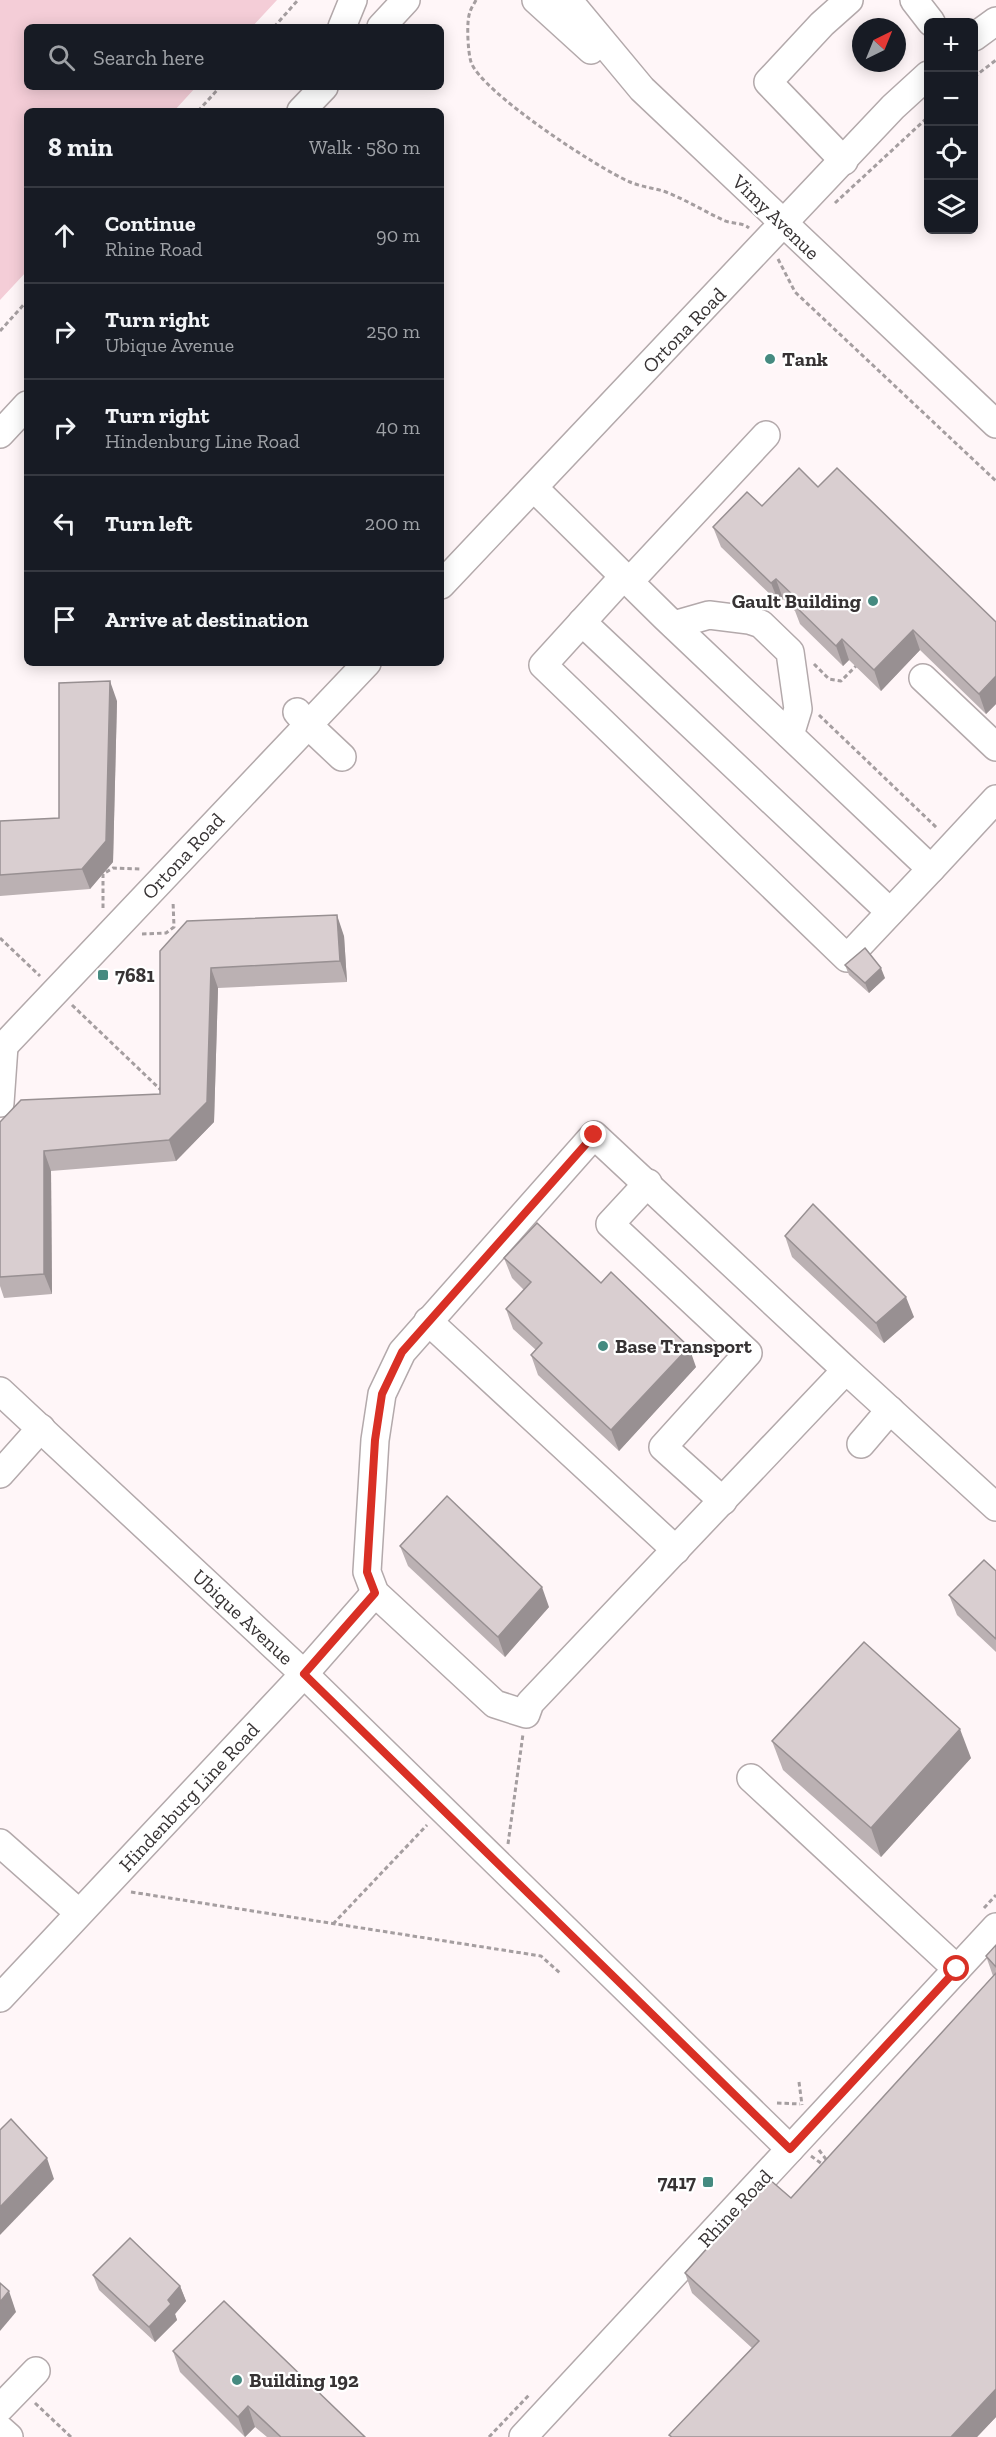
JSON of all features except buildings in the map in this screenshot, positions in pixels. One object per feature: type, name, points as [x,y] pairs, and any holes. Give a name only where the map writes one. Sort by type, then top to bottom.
[{"type":"street","points":[[343,24],[353,0]]},
{"type":"street","points":[[384,24],[406,0]]},
{"type":"street","points":[[536,0],[612,68],[642,89]]},
{"type":"street","name":"Vimy Avenue","points":[[568,0],[642,89],[996,424]]},
{"type":"street","points":[[844,160],[768,82],[822,24],[849,0]]},
{"type":"street","points":[[914,0],[928,18]]},
{"type":"street","points":[[978,35],[996,21]]},
{"type":"street","name":"Ortona Road","points":[[444,582],[784,225],[893,107],[924,79]]},
{"type":"street","points":[[0,434],[24,408]]},
{"type":"street","points":[[766,435],[627,579],[582,622],[543,665],[847,958],[996,799]]},
{"type":"street","points":[[534,488],[674,625],[931,869]]},
{"type":"street","points":[[674,625],[709,615],[749,620],[761,624],[790,652],[798,709],[790,735]]},
{"type":"street","points":[[582,622],[890,912]]},
{"type":"street","name":"Ortona Road","points":[[1,1047],[302,718],[363,666]]},
{"type":"street","points":[[923,678],[996,747]]},
{"type":"street","points":[[302,718],[342,757]]},
{"type":"street","points":[[0,1103],[1,1047]]},
{"type":"street","points":[[846,1370],[530,1703],[526,1714],[495,1704],[375,1593],[367,1572],[375,1440],[382,1394],[402,1352],[594,1135],[996,1507]]},
{"type":"street","points":[[648,1183],[610,1224],[748,1353],[663,1447],[723,1501]]},
{"type":"street","points":[[428,1321],[676,1550]]},
{"type":"street","name":"Ubique Avenue","points":[[0,1391],[304,1674],[790,2149]]},
{"type":"street","points":[[861,1444],[890,1410]]},
{"type":"street","points":[[0,1474],[41,1428]]},
{"type":"street","name":"Hindenburg Line Road","points":[[0,1998],[304,1674],[375,1593]]},
{"type":"street","points":[[751,1778],[957,1969]]},
{"type":"street","points":[[0,1843],[79,1913]]},
{"type":"street","name":"Rhine Road","points":[[523,2437],[996,1927]]},
{"type":"street","points":[[0,2409],[36,2371]]},
{"type":"street","points":[[0,2429],[9,2437]]},
{"type":"path","points":[[277,24],[298,0]]},
{"type":"path","points":[[476,0],[469,14],[468,23],[471,62],[480,79],[556,139],[601,168],[632,183],[685,201],[726,222],[746,225],[777,256],[795,292],[996,481]]},
{"type":"path","points":[[978,74],[996,60]]},
{"type":"path","points":[[201,108],[217,90]]},
{"type":"path","points":[[834,204],[924,121]]},
{"type":"path","points":[[0,331],[24,304]]},
{"type":"path","points":[[807,657],[829,679],[841,681],[856,666]]},
{"type":"path","points":[[0,938],[45,980]]},
{"type":"path","points":[[66,999],[168,1096]]},
{"type":"path","points":[[507,1848],[526,1714]]},
{"type":"path","points":[[333,1924],[432,1820]]},
{"type":"path","points":[[105,1886],[541,1956],[560,1973]]},
{"type":"path","points":[[769,2096],[777,2103],[802,2104]]},
{"type":"path","points":[[790,2149],[809,2155],[828,2168]]},
{"type":"shaded area","points":[[0,0],[277,0],[255,24],[24,24],[24,90],[193,90],[177,108],[24,108],[24,274],[0,300]]},
{"type":"place","name":"Tank","points":[[770,359]]},
{"type":"place","name":"Gault Building","points":[[873,601]]},
{"type":"place","name":"7681","points":[[103,975]]},
{"type":"place","name":"Base Transport","points":[[603,1346]]},
{"type":"place","name":"7417","points":[[708,2182]]},
{"type":"place","name":"Building 192","points":[[237,2380]]},
{"type":"route","points":[[594,1135],[402,1352],[382,1394],[375,1440],[367,1572],[375,1593],[304,1674],[790,2149],[957,1969]]}]
